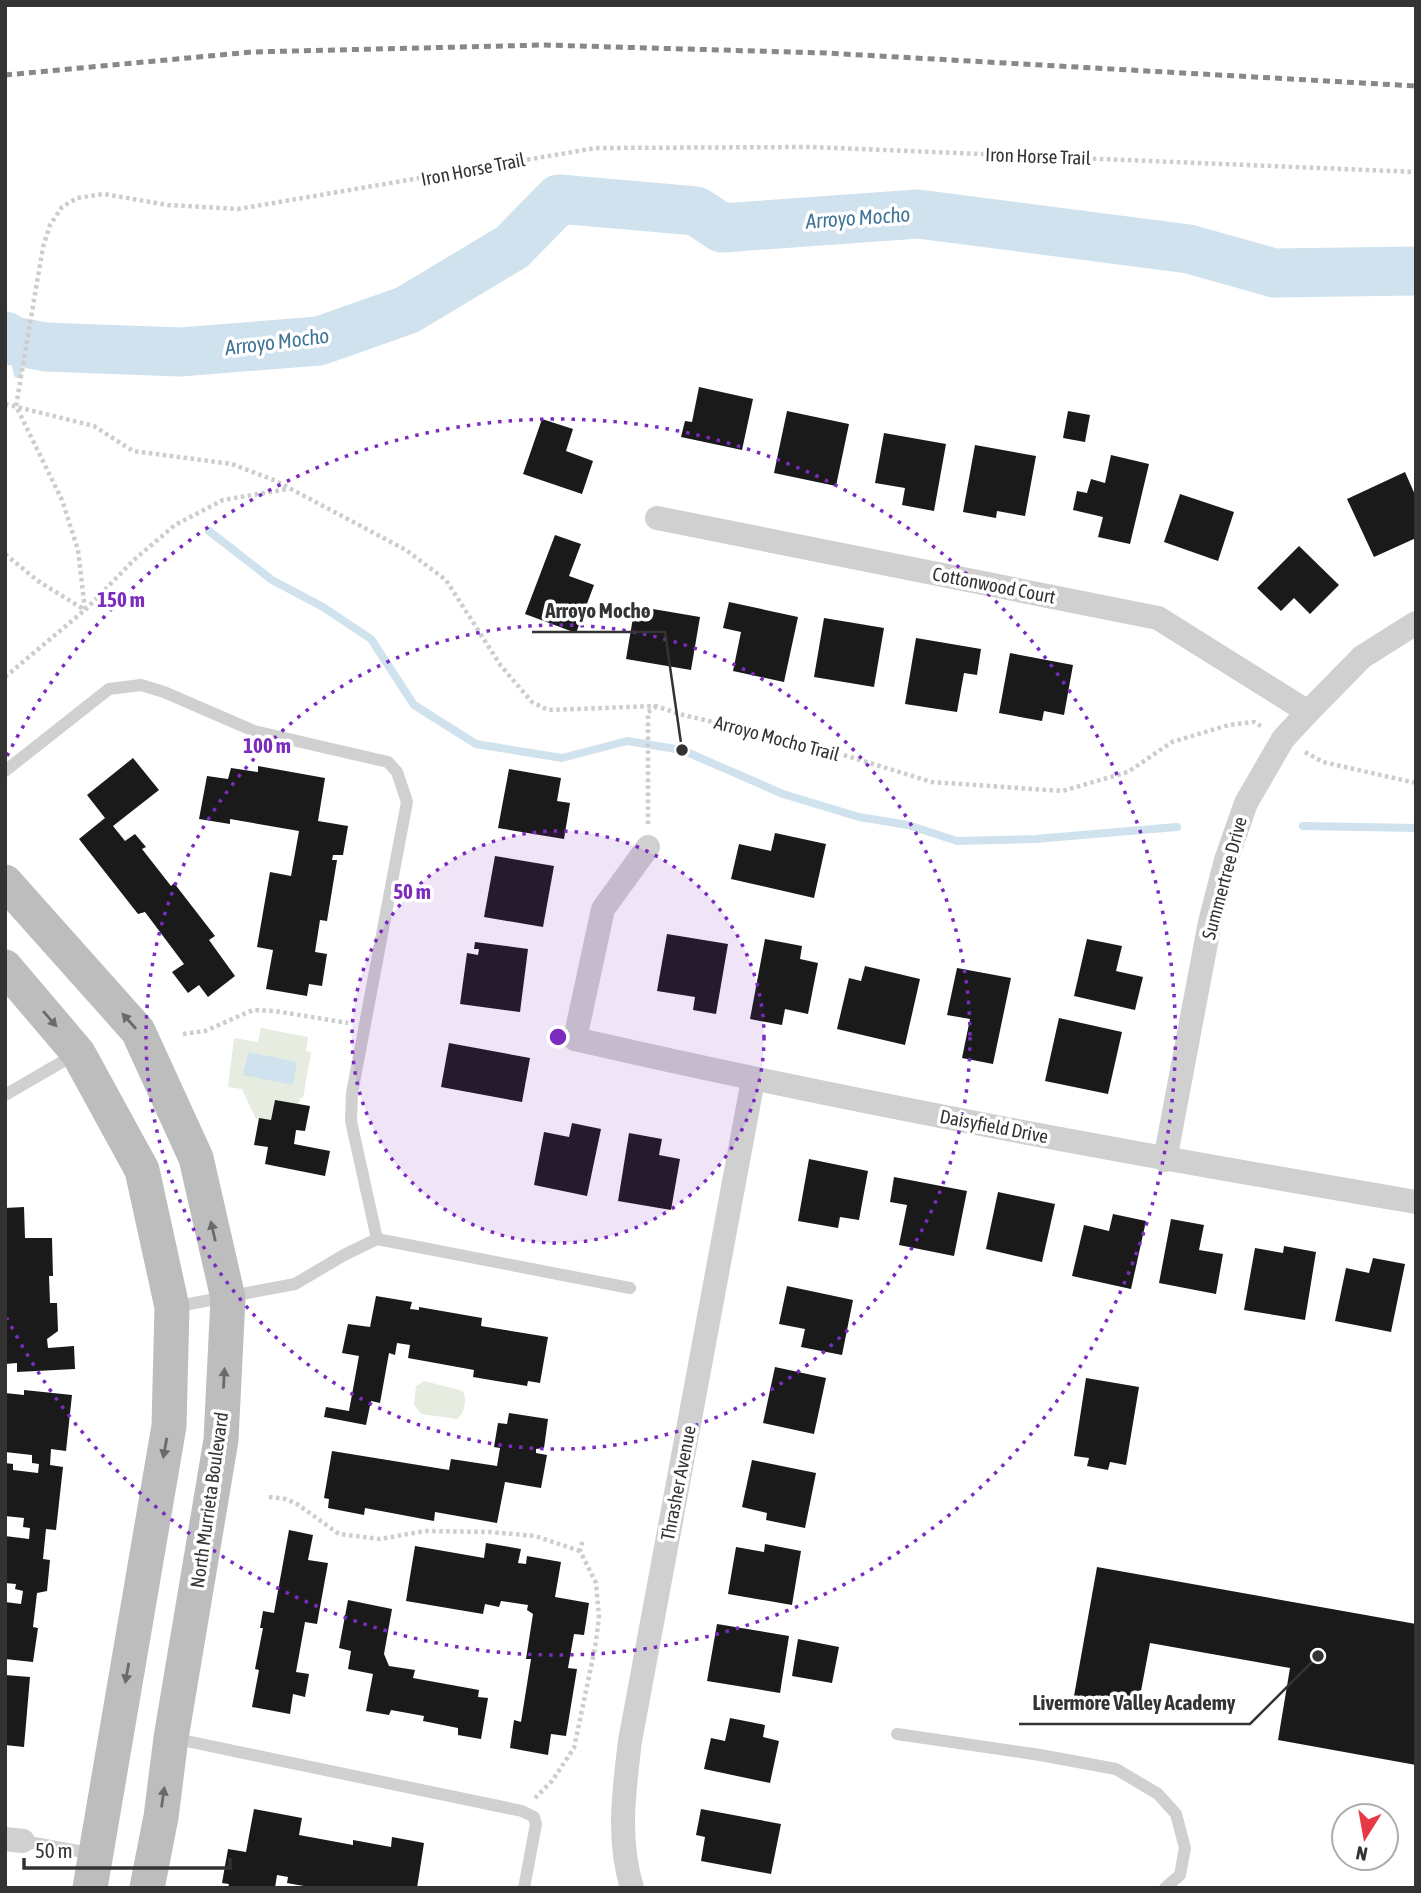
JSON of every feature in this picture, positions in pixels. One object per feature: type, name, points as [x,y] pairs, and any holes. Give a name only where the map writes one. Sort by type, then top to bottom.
[{"type":"main road","name":"North Murrieta Boulevard","points":[[5,882],[138,1031],[196,1158],[228,1297],[221,1440],[171,1738],[161,1817],[147,1888]]},
{"type":"main road","points":[[5,967],[78,1053],[142,1170],[172,1307],[169,1426],[90,1888]]},
{"type":"street","name":"Cottonwood Court","points":[[657,517],[1158,618],[1308,712]]},
{"type":"street","name":"Summertree Drive","points":[[1165,1160],[1210,922],[1226,860],[1245,803],[1283,739],[1308,712],[1362,657],[1416,623]]},
{"type":"street","name":"Daisyfield Drive","points":[[648,847],[603,909],[575,1039],[752,1080],[1165,1160],[1416,1202]]},
{"type":"street","name":"Thrasher Avenue","points":[[632,1888],[626,1868],[621,1811],[630,1741],[752,1080]]},
{"type":"lane","points":[[5,771],[109,689],[141,685],[164,692],[254,731],[388,762],[397,772],[407,802],[352,1093],[351,1121],[377,1239]]},
{"type":"lane","points":[[5,1095],[78,1053]]},
{"type":"lane","points":[[172,1307],[295,1284],[377,1239],[630,1288]]},
{"type":"lane","points":[[897,1734],[1116,1769],[1158,1794],[1176,1814],[1185,1848],[1180,1875],[1165,1888]]},
{"type":"lane","points":[[171,1738],[522,1811],[534,1817],[536,1824],[524,1888]]},
{"type":"lane","points":[[14,1840],[95,1854]]},
{"type":"path","name":"Iron Horse Trail","points":[[16,406],[43,247],[50,225],[62,207],[78,198],[104,194],[168,205],[238,209],[359,191],[540,156],[596,148],[812,147],[1416,172]]},
{"type":"path","name":"Arroyo Mocho Trail","points":[[5,404],[94,426],[133,451],[232,464],[289,489],[406,550],[446,580],[501,666],[532,702],[548,710],[656,706],[811,745],[932,782],[1062,791],[1128,772],[1172,743],[1229,725],[1254,722],[1323,762],[1416,783]]},
{"type":"path","points":[[16,406],[62,500],[78,550],[85,610]]},
{"type":"path","points":[[5,677],[85,610],[135,559],[175,525],[223,500],[289,489]]},
{"type":"path","points":[[5,554],[38,581],[85,610]]},
{"type":"path","points":[[648,847],[648,712],[656,706]]},
{"type":"path","points":[[183,1034],[205,1031],[253,1010],[275,1010],[365,1026]]},
{"type":"path","points":[[269,1497],[286,1499],[297,1504],[339,1534],[380,1539],[425,1531],[490,1532],[535,1536],[580,1551]]},
{"type":"path","points":[[522,1811],[552,1781],[574,1748],[583,1711],[599,1618],[596,1583],[580,1551],[583,1539]]},
{"type":"shaded area","points":[[261,1028],[308,1037],[306,1051],[311,1052],[303,1098],[300,1098],[299,1104],[275,1100],[271,1120],[256,1119],[242,1089],[228,1087],[234,1038],[258,1042]]},
{"type":"shaded area","points":[[424,1381],[463,1391],[464,1406],[457,1419],[421,1414],[414,1405],[416,1386]]},
{"type":"water","points":[[248,1052],[297,1062],[293,1085],[243,1075]]},
{"type":"building","points":[[699,387],[753,399],[742,450],[681,437],[685,421],[692,422]]},
{"type":"building","points":[[787,411],[849,424],[836,486],[774,473]]},
{"type":"building","points":[[1068,411],[1090,415],[1085,442],[1063,438]]},
{"type":"building","points":[[542,419],[573,429],[566,451],[593,461],[582,494],[523,474]]},
{"type":"building","points":[[884,433],[946,444],[934,511],[902,505],[905,488],[875,483]]},
{"type":"building","points":[[975,445],[1036,456],[1025,516],[997,511],[996,518],[963,512]]},
{"type":"building","points":[[1111,455],[1149,464],[1130,544],[1098,537],[1103,517],[1073,510],[1077,491],[1087,493],[1091,479],[1105,483]]},
{"type":"building","points":[[1405,472],[1416,497],[1416,538],[1374,557],[1347,499]]},
{"type":"building","points":[[1180,494],[1234,512],[1218,561],[1164,542]]},
{"type":"building","points":[[555,535],[581,544],[569,576],[594,585],[576,633],[525,614]]},
{"type":"building","points":[[1299,546],[1339,585],[1310,614],[1294,598],[1281,611],[1257,588]]},
{"type":"building","points":[[729,602],[798,617],[784,682],[733,671],[741,632],[723,628]]},
{"type":"building","points":[[635,606],[700,617],[691,670],[626,659]]},
{"type":"building","points":[[824,618],[884,628],[874,687],[814,677]]},
{"type":"building","points":[[916,638],[981,649],[977,675],[964,673],[957,712],[905,704]]},
{"type":"building","points":[[1010,653],[1073,665],[1064,715],[1044,711],[1042,721],[999,713]]},
{"type":"building","points":[[133,758],[159,790],[113,826],[125,841],[135,834],[146,847],[142,849],[171,886],[174,883],[215,936],[209,940],[235,976],[208,997],[199,985],[188,993],[172,972],[184,964],[145,912],[138,914],[79,839],[105,818],[87,795]]},
{"type":"building","points":[[258,766],[325,778],[318,821],[348,826],[343,855],[333,855],[332,860],[337,860],[327,921],[320,920],[315,952],[327,954],[322,986],[309,984],[307,996],[266,989],[273,950],[257,947],[270,872],[291,876],[299,831],[230,819],[230,824],[199,819],[207,776],[228,779],[231,768],[258,772]]},
{"type":"building","points":[[509,769],[561,778],[557,801],[570,803],[564,839],[498,828]]},
{"type":"building","points":[[775,833],[826,844],[814,898],[731,879],[739,844],[771,851]]},
{"type":"building","points":[[495,856],[554,866],[543,927],[484,917]]},
{"type":"building","points":[[667,934],[728,944],[716,1014],[693,1010],[695,997],[657,991]]},
{"type":"building","points":[[765,939],[802,946],[800,959],[818,963],[808,1014],[785,1009],[782,1025],[750,1019]]},
{"type":"building","points":[[1087,939],[1122,946],[1116,971],[1143,977],[1135,1010],[1074,996]]},
{"type":"building","points":[[475,942],[528,949],[520,1012],[460,1004],[467,953],[478,955],[479,949],[474,949]]},
{"type":"building","points":[[865,966],[920,979],[905,1045],[837,1029],[849,978],[861,981]]},
{"type":"building","points":[[957,968],[1011,978],[993,1064],[962,1058],[970,1019],[947,1015]]},
{"type":"building","points":[[1059,1018],[1122,1032],[1108,1094],[1045,1081]]},
{"type":"building","points":[[449,1043],[530,1058],[522,1102],[441,1087]]},
{"type":"building","points":[[275,1100],[310,1106],[305,1131],[296,1130],[294,1144],[330,1151],[325,1176],[265,1164],[268,1147],[254,1145],[259,1118],[271,1120]]},
{"type":"building","points":[[572,1123],[601,1129],[587,1196],[534,1185],[544,1132],[569,1137]]},
{"type":"building","points":[[629,1133],[662,1139],[659,1155],[680,1159],[671,1210],[618,1201]]},
{"type":"building","points":[[809,1159],[868,1171],[859,1220],[840,1217],[838,1228],[798,1221]]},
{"type":"building","points":[[894,1177],[967,1191],[954,1256],[899,1245],[907,1205],[890,1202]]},
{"type":"building","points":[[998,1192],[1055,1204],[1042,1262],[986,1249]]},
{"type":"building","points":[[24,1207],[25,1238],[52,1238],[53,1276],[49,1276],[50,1303],[57,1303],[58,1331],[47,1339],[48,1348],[74,1346],[75,1369],[17,1372],[17,1363],[5,1364],[5,1208]]},
{"type":"building","points":[[1113,1214],[1146,1221],[1131,1289],[1072,1276],[1084,1225],[1109,1231]]},
{"type":"building","points":[[1171,1219],[1204,1225],[1199,1250],[1223,1254],[1216,1294],[1159,1283]]},
{"type":"building","points":[[1284,1246],[1316,1252],[1305,1320],[1244,1310],[1255,1248],[1283,1253]]},
{"type":"building","points":[[1373,1258],[1405,1264],[1391,1332],[1335,1321],[1346,1268],[1369,1273]]},
{"type":"building","points":[[787,1286],[853,1300],[842,1355],[801,1347],[805,1329],[779,1324]]},
{"type":"building","points":[[376,1296],[412,1302],[410,1309],[419,1310],[419,1307],[482,1318],[481,1326],[548,1337],[540,1383],[528,1381],[527,1386],[473,1377],[474,1370],[408,1358],[410,1345],[397,1343],[395,1355],[389,1353],[380,1403],[371,1401],[366,1425],[324,1417],[326,1407],[349,1411],[359,1356],[342,1353],[348,1324],[370,1327]]},
{"type":"building","points":[[775,1367],[826,1378],[814,1434],[763,1423]]},
{"type":"building","points":[[1086,1378],[1139,1387],[1126,1465],[1110,1462],[1108,1470],[1087,1466],[1089,1458],[1074,1456]]},
{"type":"building","points":[[24,1390],[72,1395],[66,1451],[51,1449],[50,1465],[63,1467],[56,1530],[46,1529],[43,1559],[50,1560],[47,1591],[37,1593],[33,1627],[38,1628],[33,1662],[5,1659],[5,1602],[21,1604],[23,1591],[15,1589],[16,1584],[5,1583],[5,1536],[29,1539],[30,1528],[23,1527],[24,1518],[5,1516],[5,1463],[13,1464],[13,1470],[38,1473],[39,1464],[32,1463],[32,1455],[5,1452],[5,1393],[24,1395]]},
{"type":"building","points":[[509,1413],[548,1419],[544,1448],[536,1449],[536,1453],[547,1455],[541,1488],[505,1482],[497,1523],[435,1512],[434,1521],[365,1508],[364,1515],[328,1508],[329,1499],[324,1498],[332,1451],[449,1470],[451,1459],[497,1466],[500,1448],[494,1447],[498,1423],[507,1424]]},
{"type":"building","points":[[752,1460],[816,1473],[805,1528],[766,1520],[767,1513],[742,1507]]},
{"type":"building","points":[[289,1530],[313,1535],[308,1560],[328,1563],[317,1624],[305,1622],[296,1672],[309,1674],[305,1697],[293,1694],[290,1714],[252,1707],[259,1670],[255,1669],[263,1628],[260,1628],[263,1611],[274,1613]]},
{"type":"building","points":[[486,1543],[521,1549],[518,1563],[526,1564],[527,1556],[561,1562],[555,1597],[589,1603],[584,1635],[574,1634],[568,1668],[577,1669],[566,1736],[551,1734],[548,1755],[510,1748],[514,1720],[521,1722],[531,1659],[526,1659],[533,1614],[527,1610],[528,1605],[501,1601],[499,1607],[485,1604],[483,1614],[406,1601],[415,1546],[484,1558]]},
{"type":"building","points":[[765,1544],[801,1551],[792,1605],[728,1594],[736,1547],[764,1552]]},
{"type":"building","points":[[1097,1567],[1416,1624],[1416,1765],[1278,1740],[1290,1668],[1150,1643],[1138,1707],[1074,1696]]},
{"type":"building","points":[[348,1600],[392,1609],[384,1654],[389,1666],[415,1670],[413,1678],[479,1690],[478,1697],[488,1698],[481,1739],[458,1735],[458,1728],[423,1721],[424,1716],[391,1710],[389,1715],[366,1711],[373,1674],[348,1669],[351,1651],[339,1648]]},
{"type":"building","points":[[717,1624],[789,1636],[780,1693],[707,1681]]},
{"type":"building","points":[[798,1639],[839,1647],[832,1683],[792,1676]]},
{"type":"building","points":[[5,1675],[30,1677],[24,1747],[5,1745]]},
{"type":"building","points":[[730,1718],[765,1725],[763,1737],[779,1741],[770,1783],[704,1769],[711,1738],[725,1741]]},
{"type":"building","points":[[254,1809],[302,1818],[299,1835],[353,1845],[353,1840],[391,1847],[392,1837],[424,1843],[417,1888],[315,1888],[287,1883],[288,1877],[277,1875],[275,1888],[228,1888],[229,1884],[222,1883],[228,1849],[246,1852]]},
{"type":"building","points":[[701,1809],[781,1824],[771,1874],[701,1861],[705,1837],[696,1835]]},
{"type":"waterway","name":"Arroyo Mocho","points":[[5,336],[9,340],[46,347],[180,352],[319,341],[407,310],[512,247],[559,199],[696,211],[722,228],[918,214],[1189,249],[1274,273],[1416,271]]},
{"type":"waterway","name":"Arroyo Mocho","points":[[9,340],[18,374]]},
{"type":"waterway","name":"Arroyo Mocho","points":[[209,531],[272,580],[323,607],[371,639],[414,705],[476,744],[562,758],[627,741],[682,750],[783,794],[859,817],[908,825],[957,841],[1035,839],[1177,827]]},
{"type":"waterway","name":"Arroyo Mocho","points":[[1303,826],[1416,828]]},
{"type":"railway","points":[[5,75],[252,52],[544,45],[826,53],[1416,86]]},
{"type":"place","name":"Arroyo Mocho","points":[[682,750]]},
{"type":"place","name":"Livermore Valley Academy","points":[[1318,1656]]}]
